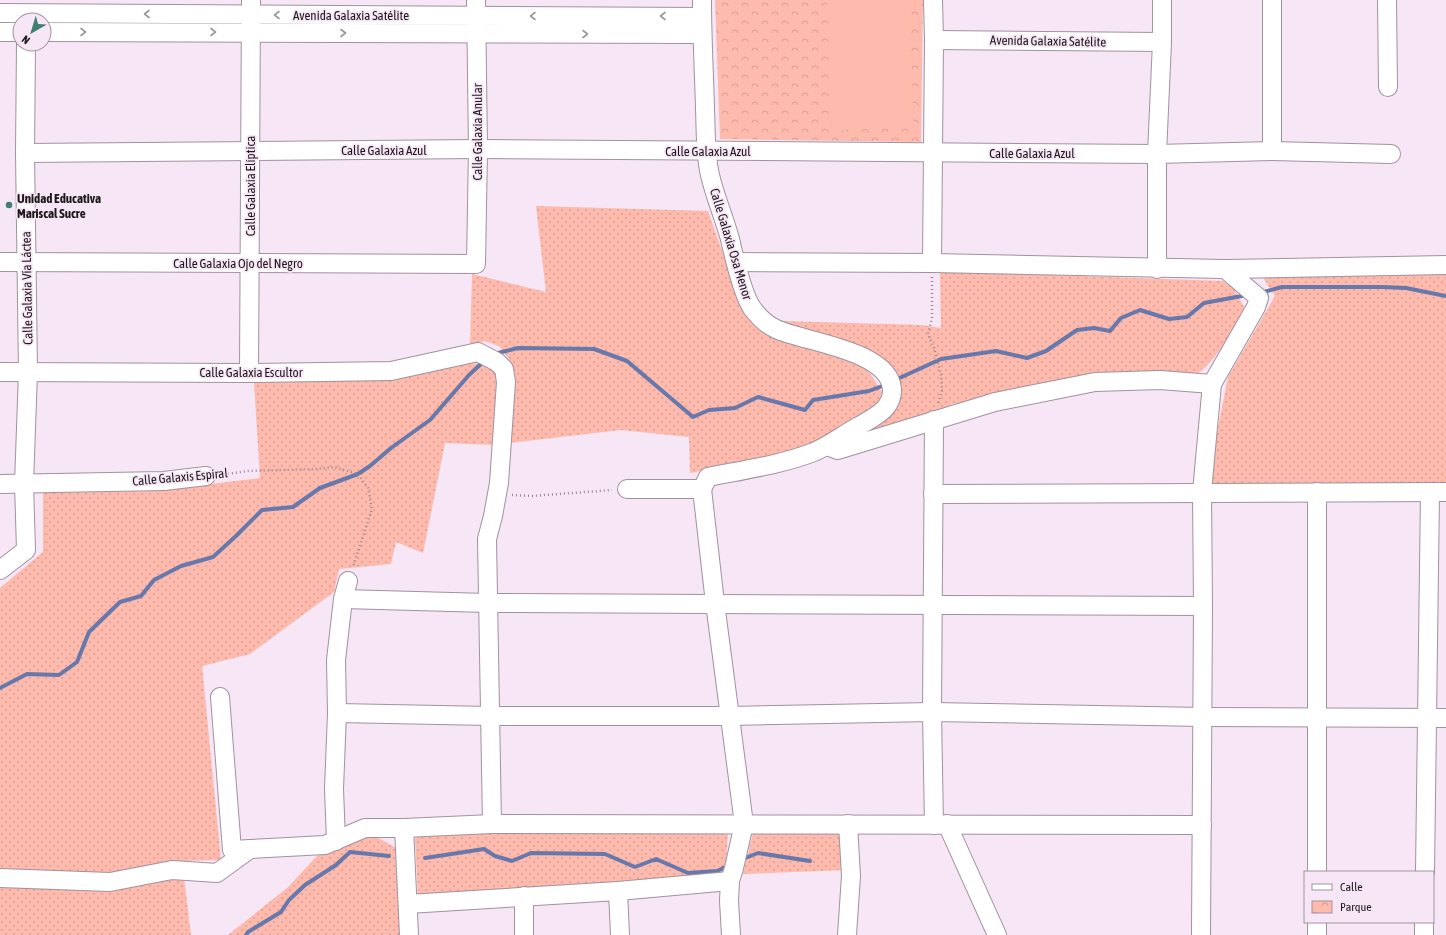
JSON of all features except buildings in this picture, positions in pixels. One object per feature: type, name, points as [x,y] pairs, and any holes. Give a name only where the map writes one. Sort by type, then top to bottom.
[{"type":"street","points":[[932,263],[933,0]]},
{"type":"street","points":[[1156,268],[1157,154],[1162,42],[1162,0]]},
{"type":"street","points":[[1272,0],[1272,151]]},
{"type":"street","points":[[1387,0],[1388,87]]},
{"type":"street","name":"Avenida Galaxia Satélite","points":[[0,13],[26,11],[250,7],[476,8],[702,17]]},
{"type":"street","name":"Calle Galaxia Elíptica","points":[[249,373],[250,7]]},
{"type":"street","name":"Calle Galaxia Anular","points":[[476,8],[478,149],[476,264]]},
{"type":"street","name":"Avenida Galaxia Satélite","points":[[52,32],[476,33],[702,17]]},
{"type":"street","name":"Calle Galaxia Osa Menor","points":[[702,17],[707,151],[710,175],[744,289],[752,307],[760,318],[776,329],[857,355],[880,367],[888,376],[892,388],[891,400],[886,408],[878,415],[826,446],[814,452],[788,460],[708,477],[702,489]]},
{"type":"street","points":[[0,32],[12,32]]},
{"type":"street","name":"Avenida Galaxia Satélite","points":[[934,40],[1162,42]]},
{"type":"street","name":"Calle Galaxia Vía Láctea","points":[[0,570],[26,550],[24,484],[28,372],[25,153],[26,52]]},
{"type":"street","name":"Calle Galaxia Azul","points":[[25,153],[478,149],[1157,154],[1272,151],[1391,154]]},
{"type":"street","name":"Calle Galaxia Ojo del Negro","points":[[0,262],[476,264]]},
{"type":"street","points":[[736,262],[932,263],[1225,269],[1446,265]]},
{"type":"street","points":[[1201,935],[1204,606],[1202,492],[1212,384],[1256,307],[1259,298],[1225,269]]},
{"type":"street","name":"Calle Galaxia Escultor","points":[[0,372],[249,373],[391,371],[478,352],[497,362],[504,369],[506,382],[497,494]]},
{"type":"street","points":[[826,446],[838,450],[995,402],[1095,382],[1160,380],[1212,384]]},
{"type":"street","points":[[934,420],[932,712],[941,825],[997,935]]},
{"type":"street","name":"Calle Galaxis Espiral","points":[[0,484],[164,481],[206,476]]},
{"type":"street","points":[[627,488],[702,489],[729,716],[744,824],[730,881],[729,901],[731,935]]},
{"type":"street","points":[[1317,492],[1317,871]]},
{"type":"street","points":[[933,494],[1438,492],[1427,718],[1425,871]]},
{"type":"street","points":[[492,824],[487,539],[497,494]]},
{"type":"street","points":[[336,841],[334,789],[337,713],[336,660],[343,598],[348,581]]},
{"type":"street","points":[[343,598],[488,603],[1204,606]]},
{"type":"street","points":[[220,697],[232,850],[325,845],[365,828],[404,828],[492,824],[1202,825]]},
{"type":"street","points":[[337,713],[490,716],[729,716],[932,712],[1203,717],[1446,718]]},
{"type":"street","points":[[847,935],[851,876],[848,824]]},
{"type":"street","points":[[404,828],[410,935]]},
{"type":"street","points":[[0,878],[110,882],[172,870],[217,873],[250,849]]},
{"type":"street","points":[[408,904],[618,891],[730,881]]},
{"type":"street","points":[[618,891],[620,935]]},
{"type":"street","points":[[524,896],[524,935]]},
{"type":"street","points":[[1317,923],[1317,935]]},
{"type":"street","points":[[1424,923],[1424,935]]},
{"type":"path","points":[[932,263],[932,318],[928,334],[934,348],[941,375],[942,390],[934,420]]},
{"type":"path","name":"Calle Galaxis Espiral","points":[[206,476],[248,471],[334,467],[358,474],[368,488],[372,509],[348,581]]},
{"type":"path","points":[[497,494],[532,496],[627,488]]},
{"type":"green space","points":[[715,0],[923,0],[921,142],[720,139]]},
{"type":"green space","points":[[827,0],[909,0],[914,128],[832,130]]},
{"type":"green space","points":[[536,206],[708,211],[744,313],[762,329],[861,364],[872,376],[882,392],[879,403],[869,413],[808,449],[690,473],[689,437],[621,430],[509,443],[513,371],[509,359],[499,346],[485,341],[470,346],[472,274],[546,292]]},
{"type":"green space","points":[[940,271],[1223,281],[1234,289],[1244,307],[1231,334],[1224,344],[1210,362],[1196,375],[1094,375],[953,404],[897,426],[846,441],[900,390],[894,370],[887,363],[860,349],[782,321],[922,325],[941,328]]},
{"type":"green space","points":[[1446,274],[1446,486],[1213,487],[1211,463],[1228,377],[1275,296],[1262,276]]},
{"type":"green space","points":[[485,363],[499,373],[495,445],[445,443],[423,553],[396,542],[391,564],[339,569],[334,592],[250,654],[202,666],[221,860],[182,861],[191,935],[0,935],[0,588],[43,552],[43,493],[154,491],[260,478],[254,382],[398,379],[453,364]]},
{"type":"green space","points":[[843,830],[846,870],[743,874],[753,833]]},
{"type":"green space","points":[[423,831],[728,834],[725,874],[418,895],[415,839]]},
{"type":"green space","points":[[375,836],[398,849],[402,935],[228,935],[287,888],[317,856],[356,841]]},
{"type":"waterway","points":[[1260,293],[1282,287],[1382,287],[1406,288],[1446,296]]},
{"type":"waterway","points":[[893,381],[941,359],[996,351],[1027,358],[1046,351],[1077,330],[1094,328],[1110,331],[1121,318],[1140,310],[1169,319],[1187,317],[1204,303],[1247,295]]},
{"type":"waterway","points":[[494,354],[518,348],[594,349],[627,361],[693,417],[709,410],[735,408],[758,397],[805,410],[813,400],[869,391],[885,385]]},
{"type":"waterway","points":[[0,688],[27,674],[59,675],[77,662],[89,632],[120,602],[141,596],[154,580],[181,566],[213,557],[262,510],[293,507],[320,488],[358,474],[370,466],[391,448],[430,420],[469,375],[483,362]]},
{"type":"waterway","points":[[425,858],[484,849],[495,856],[512,861],[531,853],[605,854],[635,867],[656,859],[688,873],[717,871],[728,866]]},
{"type":"waterway","points":[[246,935],[248,932],[281,912],[289,900],[305,885],[336,865],[350,852],[389,856]]},
{"type":"waterway","points":[[743,859],[758,853],[810,861]]},
{"type":"place","name":"Unidad Educativa Mariscal Sucre","points":[[9,205]]}]
